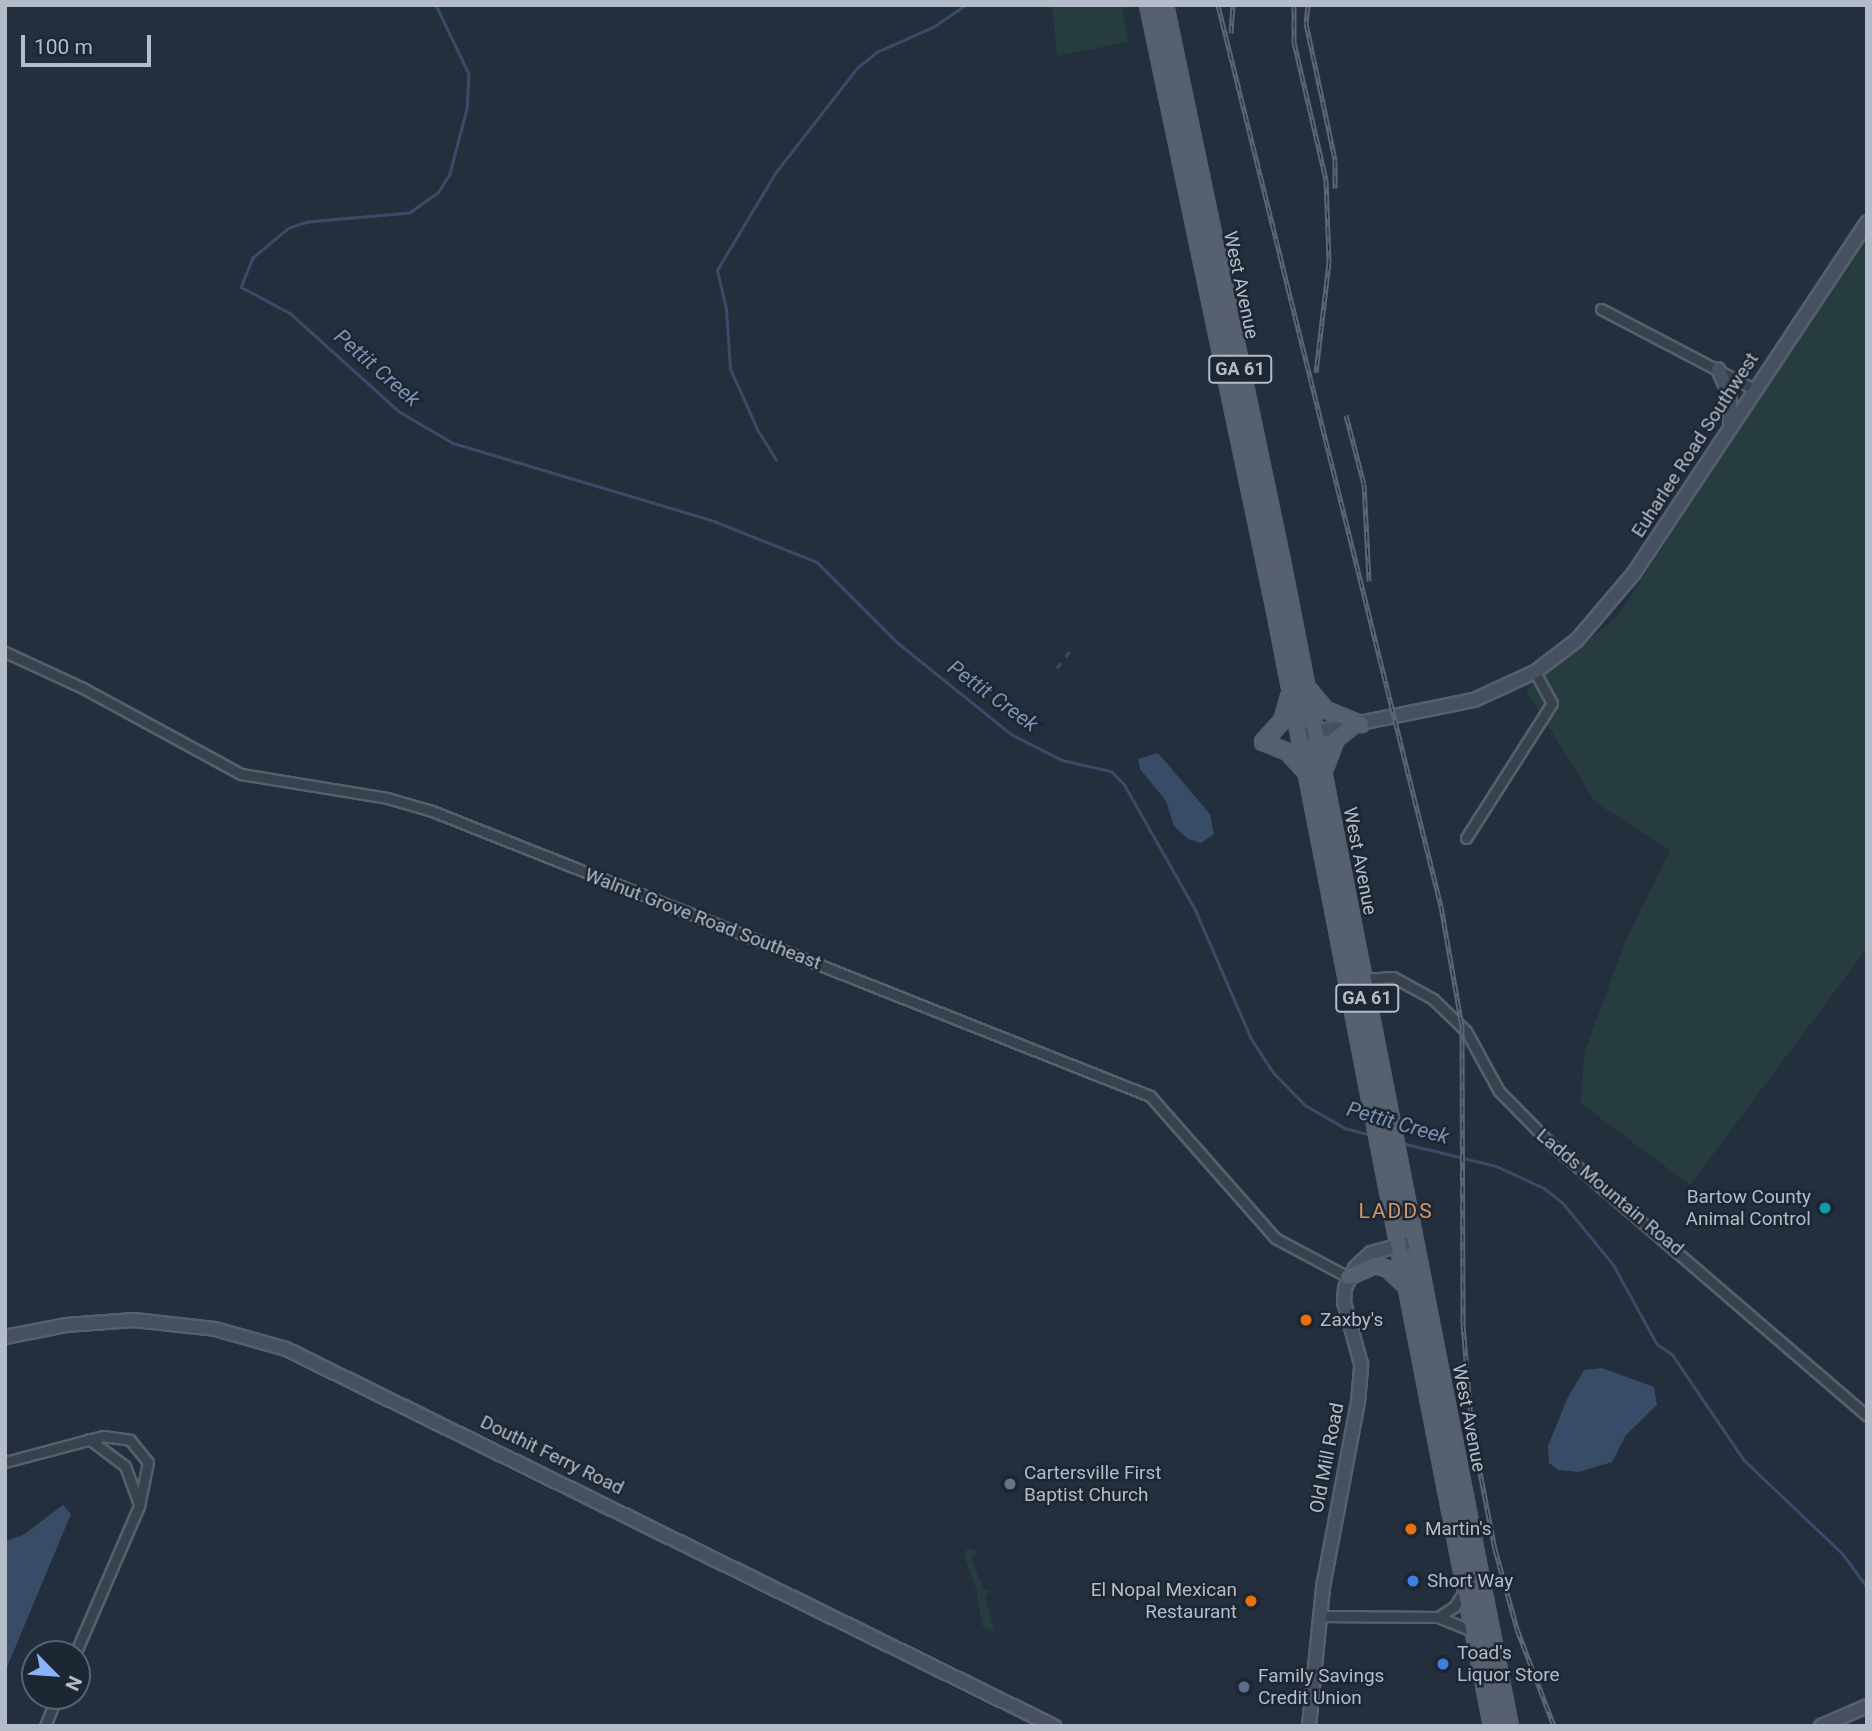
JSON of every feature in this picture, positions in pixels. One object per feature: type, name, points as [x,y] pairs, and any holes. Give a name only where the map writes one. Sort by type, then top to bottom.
[{"type":"main road","name":"West Avenue","points":[[1148,5],[1290,689],[1492,1726]]},
{"type":"main road","name":"West Avenue","points":[[1165,5],[1307,687],[1510,1726]]},
{"type":"main road","points":[[1307,687],[1326,710],[1357,725]]},
{"type":"main road","points":[[1290,689],[1282,721],[1263,742],[1288,752],[1306,773]]},
{"type":"main road","points":[[1324,773],[1336,739],[1357,725]]},
{"type":"main road","points":[[1348,1277],[1375,1265],[1388,1269],[1406,1286]]},
{"type":"street","name":"Euharlee Road Southwest","points":[[1299,735],[1459,705],[1535,672],[1577,640],[1609,606],[1867,222]]},
{"type":"street","points":[[1601,309],[1754,389]]},
{"type":"street","points":[[1718,369],[1730,396],[1729,428]]},
{"type":"street","name":"Walnut Grove Road Southeast","points":[[5,652],[83,688],[241,774],[387,798],[432,811],[1150,1096],[1275,1238],[1348,1277]]},
{"type":"street","points":[[1466,838],[1552,703],[1535,672]]},
{"type":"street","name":"Ladds Mountain Road","points":[[1364,979],[1403,981],[1433,999],[1465,1029],[1499,1091],[1532,1126],[1867,1416]]},
{"type":"street","points":[[1348,1277],[1371,1253],[1415,1242]]},
{"type":"street","name":"Old Mill Road","points":[[1309,1726],[1320,1616],[1358,1402],[1361,1364],[1344,1302],[1348,1277]]},
{"type":"street","name":"Douthit Ferry Road","points":[[5,1337],[66,1325],[148,1321],[215,1329],[286,1349],[1054,1726]]},
{"type":"street","points":[[5,1462],[89,1439],[118,1438],[143,1451],[149,1474],[139,1506],[81,1640]]},
{"type":"street","points":[[89,1439],[125,1466],[139,1506]]},
{"type":"street","points":[[1438,1617],[1454,1608],[1465,1590]]},
{"type":"street","points":[[1320,1616],[1438,1617],[1457,1621],[1474,1633]]},
{"type":"street","points":[[1821,1726],[1867,1706]]},
{"type":"green space","points":[[1052,5],[1122,5],[1128,42],[1057,56]]},
{"type":"green space","points":[[1867,234],[1867,948],[1690,1185],[1580,1103],[1585,1051],[1626,940],[1670,850],[1596,803],[1526,690],[1617,617]]},
{"type":"green space","points":[[968,1548],[978,1551],[971,1558],[984,1590],[991,1590],[985,1596],[995,1633],[982,1626],[976,1589],[964,1555]]},
{"type":"water","points":[[1158,753],[1210,814],[1214,834],[1201,843],[1188,839],[1174,826],[1166,801],[1140,769],[1138,759]]},
{"type":"water","points":[[1602,1368],[1654,1387],[1657,1405],[1626,1435],[1612,1462],[1579,1472],[1558,1470],[1549,1463],[1548,1446],[1567,1399],[1584,1370]]},
{"type":"water","points":[[63,1505],[71,1514],[5,1672],[5,1541],[23,1535]]},
{"type":"waterway","name":"Pettit Creek","points":[[436,5],[469,74],[467,109],[450,174],[438,193],[409,213],[308,222],[289,228],[253,258],[241,287],[290,313],[400,412],[453,443],[714,521],[817,562],[898,643],[1011,734],[1062,760],[1111,771],[1124,784],[1196,911],[1251,1038],[1273,1072],[1305,1105],[1345,1128],[1372,1135]]},
{"type":"waterway","points":[[776,460],[757,429],[730,369],[726,309],[717,270],[776,172],[857,68],[877,52],[933,27],[966,5]]},
{"type":"waterway","points":[[1057,667],[1060,664]]},
{"type":"waterway","name":"Pettit Creek","points":[[1402,1143],[1496,1166],[1544,1188],[1562,1202],[1613,1264],[1657,1344],[1672,1354],[1744,1460],[1843,1554],[1867,1587]]},
{"type":"railway","points":[[1218,5],[1441,906],[1462,1026],[1463,1324],[1472,1431],[1495,1549],[1517,1629],[1554,1726]]},
{"type":"railway","points":[[1231,33],[1233,5]]},
{"type":"railway","points":[[1294,5],[1294,42],[1326,179],[1329,262],[1316,372]]},
{"type":"railway","points":[[1308,5],[1306,23],[1335,160],[1335,188]]},
{"type":"railway","points":[[1346,415],[1364,484],[1369,581]]},
{"type":"place","name":"Bartow County Animal Control","points":[[1825,1208]]},
{"type":"place","name":"Zaxby's","points":[[1306,1320]]},
{"type":"place","name":"Cartersville First Baptist Church","points":[[1010,1484]]},
{"type":"place","name":"Martin's","points":[[1411,1529]]},
{"type":"place","name":"Short Way","points":[[1413,1581]]},
{"type":"place","name":"El Nopal Mexican Restaurant","points":[[1251,1601]]},
{"type":"place","name":"Toad's Liquor Store","points":[[1443,1664]]},
{"type":"place","name":"Family Savings Credit Union","points":[[1244,1687]]},
{"type":"district","name":"LADDS","points":[[1396,1211]]}]
